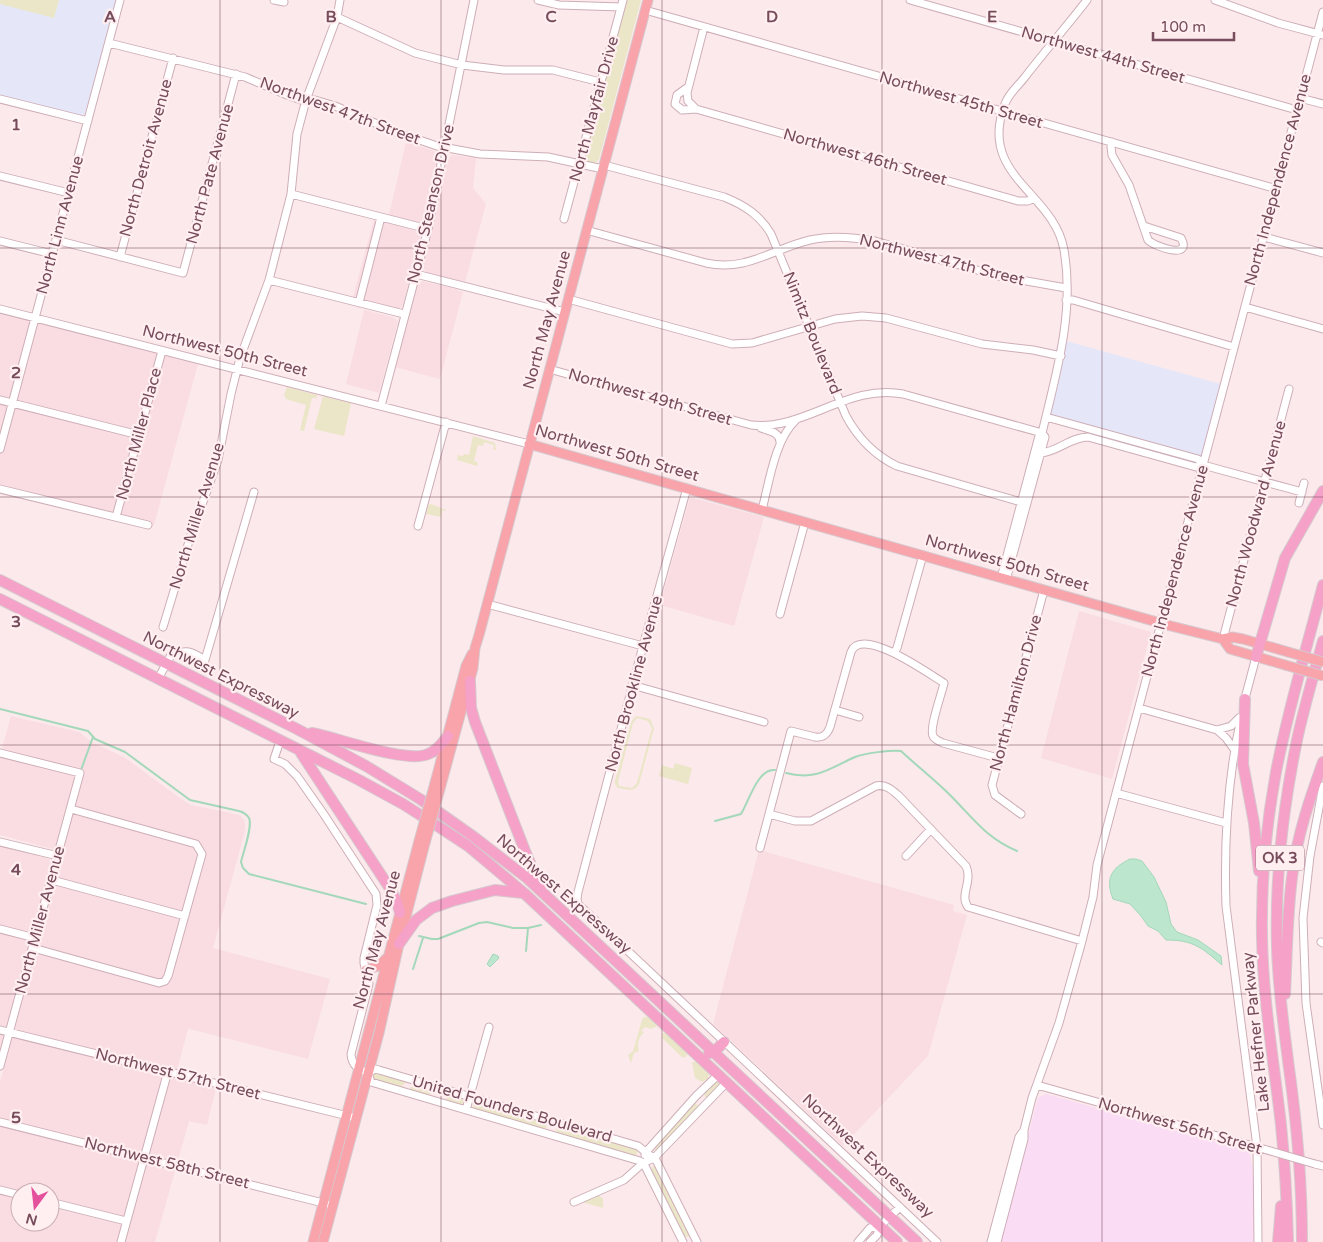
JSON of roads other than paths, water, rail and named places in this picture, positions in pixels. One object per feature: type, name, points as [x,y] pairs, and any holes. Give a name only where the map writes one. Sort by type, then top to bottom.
[{"type":"highway","points":[[1256,657],[1285,558],[1323,491]]},
{"type":"highway","name":"Northwest Expressway","points":[[0,580],[366,766],[420,799],[474,836],[528,878],[550,898],[917,1242]]},
{"type":"highway","name":"Lake Hefner Parkway","points":[[1288,1242],[1285,1170],[1265,1001],[1262,901],[1268,829],[1276,772],[1285,729],[1323,585]]},
{"type":"highway","name":"Northwest Expressway","points":[[0,599],[377,790],[432,822],[468,846],[524,893],[897,1242]]},
{"type":"highway","name":"Lake Hefner Parkway","points":[[1302,1242],[1296,1138],[1279,988],[1276,923],[1282,834],[1298,738],[1323,641]]},
{"type":"highway","points":[[470,681],[470,700],[475,722],[531,865],[537,879],[550,898]]},
{"type":"highway","points":[[1245,698],[1243,764],[1254,823],[1262,901]]},
{"type":"highway","points":[[298,730],[400,755],[416,757],[434,751],[448,736]]},
{"type":"highway","points":[[299,750],[389,887],[397,902],[400,913]]},
{"type":"highway","points":[[1284,1032],[1289,914],[1293,870],[1304,818],[1323,762]]},
{"type":"highway","points":[[399,944],[416,920],[432,908],[495,890],[524,893]]},
{"type":"highway","points":[[697,1055],[714,1052],[724,1042]]},
{"type":"highway","points":[[718,1074],[722,1072],[738,1074]]},
{"type":"highway","name":"OK 3","points":[[1278,1242],[1285,1170]]},
{"type":"main road","name":"North May Avenue","points":[[323,1242],[351,1117],[359,1070],[388,957],[470,681],[475,648],[648,0]]},
{"type":"main road","name":"Northwest 50th Street","points":[[529,444],[1162,623],[1222,639],[1232,637],[1259,643],[1323,662]]},
{"type":"main road","name":"Northwest 50th Street","points":[[1222,639],[1230,649],[1323,676]]},
{"type":"main road","name":"North May Avenue","points":[[438,784],[466,666],[475,648]]},
{"type":"main road","name":"North May Avenue","points":[[313,1242],[323,1202],[351,1117],[368,1073],[379,1033],[422,842]]},
{"type":"main road","points":[[366,970],[378,966],[388,957]]},
{"type":"street","name":"North Linn Avenue","points":[[0,449],[120,0]]},
{"type":"street","points":[[274,0],[284,2]]},
{"type":"street","name":"North Miller Avenue","points":[[163,627],[190,538],[218,460],[237,370],[269,280],[291,194],[297,134],[306,100],[336,17],[340,0]]},
{"type":"street","name":"North Steanson Drive","points":[[381,406],[428,229],[474,0]]},
{"type":"street","points":[[538,0],[559,5],[622,3]]},
{"type":"street","name":"Northwest 44th Street","points":[[910,0],[1297,110]]},
{"type":"street","points":[[1004,579],[1021,502],[1029,486],[1039,436],[1042,433],[1061,356],[1066,288],[1065,257],[1056,226],[1009,168],[1002,153],[998,137],[1006,101],[1087,0]]},
{"type":"street","points":[[1215,0],[1278,23],[1320,34]]},
{"type":"street","name":"North Mayfair Drive","points":[[564,219],[622,3]]},
{"type":"street","name":"Northwest 45th Street","points":[[645,10],[1276,189]]},
{"type":"street","name":"North Independence Avenue","points":[[997,1242],[1024,1139],[1024,1130],[1037,1085],[1059,1024],[1082,941],[1116,793],[1300,98],[1320,34],[1323,12]]},
{"type":"street","points":[[336,17],[415,52],[462,65],[504,70],[553,70],[600,82]]},
{"type":"street","points":[[696,109],[687,99],[688,87],[704,26]]},
{"type":"street","name":"Northwest 47th Street","points":[[109,43],[254,79],[287,95],[335,106],[410,138],[445,148],[480,154],[548,157],[603,167]]},
{"type":"street","name":"North Detroit Avenue","points":[[120,257],[173,58]]},
{"type":"street","name":"North Pate Avenue","points":[[120,257],[183,273],[236,74]]},
{"type":"street","name":"Northwest 46th Street","points":[[688,87],[678,92],[675,100],[679,108],[685,110],[696,109],[1018,201],[1028,201],[1034,198]]},
{"type":"street","points":[[1300,98],[1323,104]]},
{"type":"street","points":[[0,99],[88,121]]},
{"type":"street","points":[[1112,142],[1112,155],[1129,184],[1150,243],[1174,250],[1182,248],[1181,238],[1144,226]]},
{"type":"street","name":"Nimitz Boulevard","points":[[603,167],[724,197],[754,212],[763,222],[778,251],[840,402],[849,421],[861,439],[876,454],[889,462],[913,471],[1021,502]]},
{"type":"street","points":[[0,176],[68,193]]},
{"type":"street","points":[[291,194],[428,229]]},
{"type":"street","points":[[359,303],[381,217]]},
{"type":"street","name":"Northwest 47th Street","points":[[586,230],[722,266],[745,263],[800,243],[821,238],[854,238],[875,241],[1005,278],[1066,288]]},
{"type":"street","points":[[1264,237],[1323,253]]},
{"type":"street","points":[[56,240],[120,257]]},
{"type":"street","points":[[0,241],[52,254]]},
{"type":"street","points":[[416,274],[565,312]]},
{"type":"street","points":[[269,280],[404,314]]},
{"type":"street","points":[[568,298],[732,344],[752,343],[842,318],[875,316],[982,344],[1033,350],[1061,356]]},
{"type":"street","points":[[1066,300],[1073,300],[1234,347]]},
{"type":"street","points":[[1245,307],[1323,330]]},
{"type":"street","name":"Northwest 50th Street","points":[[0,310],[529,444]]},
{"type":"street","name":"North Miller Place","points":[[116,517],[162,351]]},
{"type":"street","name":"Northwest 49th Street","points":[[549,369],[776,433],[780,437],[780,443]]},
{"type":"street","name":"North Woodward Avenue","points":[[1222,639],[1289,389]]},
{"type":"street","name":"Northwest 49th Street","points":[[751,425],[766,426],[798,418],[840,402],[874,392],[894,392],[1042,433]]},
{"type":"street","points":[[0,400],[139,435]]},
{"type":"street","points":[[1046,417],[1198,460],[1203,465],[1302,492]]},
{"type":"street","points":[[762,510],[780,443],[786,430],[798,418]]},
{"type":"street","points":[[418,526],[446,422]]},
{"type":"street","points":[[1004,579],[1029,486],[1045,437],[1042,433]]},
{"type":"street","points":[[1040,453],[1047,452],[1078,438],[1088,437],[1196,467],[1203,465]]},
{"type":"street","points":[[1299,504],[1304,483]]},
{"type":"street","name":"North Brookline Avenue","points":[[582,879],[632,685],[687,488]]},
{"type":"street","points":[[0,489],[148,525]]},
{"type":"street","points":[[158,679],[171,655],[184,650],[196,654],[205,660],[254,492]]},
{"type":"street","points":[[780,614],[805,522]]},
{"type":"street","points":[[894,653],[898,648],[923,555]]},
{"type":"street","name":"North Hamilton Drive","points":[[1021,814],[995,795],[993,778],[1044,590]]},
{"type":"street","points":[[487,604],[643,646]]},
{"type":"street","points":[[760,848],[792,730],[815,737],[823,736],[829,731],[850,652],[855,644],[864,643],[894,653],[944,683],[932,728],[933,736],[943,743],[998,758]]},
{"type":"street","points":[[1256,657],[1234,749],[1226,823],[1225,874],[1229,938],[1256,1147],[1258,1242]]},
{"type":"street","points":[[632,685],[764,722]]},
{"type":"street","points":[[1139,708],[1217,730],[1234,749]]},
{"type":"street","points":[[835,710],[859,717]]},
{"type":"street","points":[[1217,730],[1236,723],[1241,715]]},
{"type":"street","points":[[280,741],[274,759],[286,764],[297,776],[376,894],[377,905],[364,958],[369,984],[351,1054],[354,1066],[359,1070]]},
{"type":"street","name":"North Miller Avenue","points":[[0,753],[80,774],[0,1066]]},
{"type":"street","points":[[769,814],[795,821],[811,821],[876,786],[884,786],[899,796],[966,866],[969,876],[964,900],[968,907],[1082,941]]},
{"type":"street","points":[[1323,786],[1310,856],[1303,918],[1306,1002],[1323,1124]]},
{"type":"street","points":[[1116,793],[1226,823]]},
{"type":"street","points":[[33,948],[159,983],[165,981],[202,854],[196,844],[71,809]]},
{"type":"street","points":[[906,856],[932,829]]},
{"type":"street","points":[[0,842],[58,856]]},
{"type":"street","name":"Northwest Expressway","points":[[582,879],[577,899],[581,909],[937,1242]]},
{"type":"street","points":[[52,880],[185,916]]},
{"type":"street","points":[[0,930],[35,938]]},
{"type":"street","points":[[466,1110],[489,1027]]},
{"type":"street","name":"Northwest 57th Street","points":[[0,1030],[351,1117]]},
{"type":"street","name":"United Founders Boulevard","points":[[359,1070],[368,1073],[375,1069],[638,1146],[654,1158]]},
{"type":"street","points":[[121,1242],[168,1071]]},
{"type":"street","name":"United Founders Boulevard","points":[[368,1073],[371,1082],[641,1162]]},
{"type":"street","points":[[574,1202],[624,1180],[641,1162],[646,1152],[718,1074]]},
{"type":"street","points":[[403,1092],[414,1080]]},
{"type":"street","points":[[641,1162],[654,1158],[727,1082]]},
{"type":"street","name":"Northwest 56th Street","points":[[1037,1085],[1319,1165]]},
{"type":"street","points":[[436,1101],[441,1088]]},
{"type":"street","points":[[696,1096],[705,1105]]},
{"type":"street","points":[[550,1134],[553,1121]]},
{"type":"street","name":"Northwest 58th Street","points":[[0,1122],[323,1202],[332,1207]]},
{"type":"street","name":"North Independence Avenue","points":[[991,1242],[1019,1136],[1024,1130]]},
{"type":"street","points":[[654,1158],[696,1241]]},
{"type":"street","points":[[641,1162],[683,1242]]},
{"type":"street","points":[[60,1204],[126,1221]]},
{"type":"street","points":[[858,1242],[870,1228],[880,1226],[900,1207]]},
{"type":"street","points":[[870,1242],[877,1235],[880,1226]]},
{"type":"waterway","points":[[0,709],[88,731],[95,739],[125,752],[190,800],[245,814],[249,818],[250,827],[241,862],[243,868],[249,874],[366,904]]},
{"type":"waterway","points":[[81,770],[93,737]]},
{"type":"waterway","points":[[786,773],[797,775],[814,774],[830,769],[855,757],[878,752],[901,751],[944,789],[988,834],[1017,851]]},
{"type":"waterway","points":[[715,821],[741,814],[759,780],[764,774],[775,770]]},
{"type":"waterway","points":[[419,936],[438,939],[479,923],[487,922],[513,928],[528,928],[541,925]]},
{"type":"waterway","points":[[526,951],[528,928]]},
{"type":"waterway","points":[[413,969],[423,938]]}]
